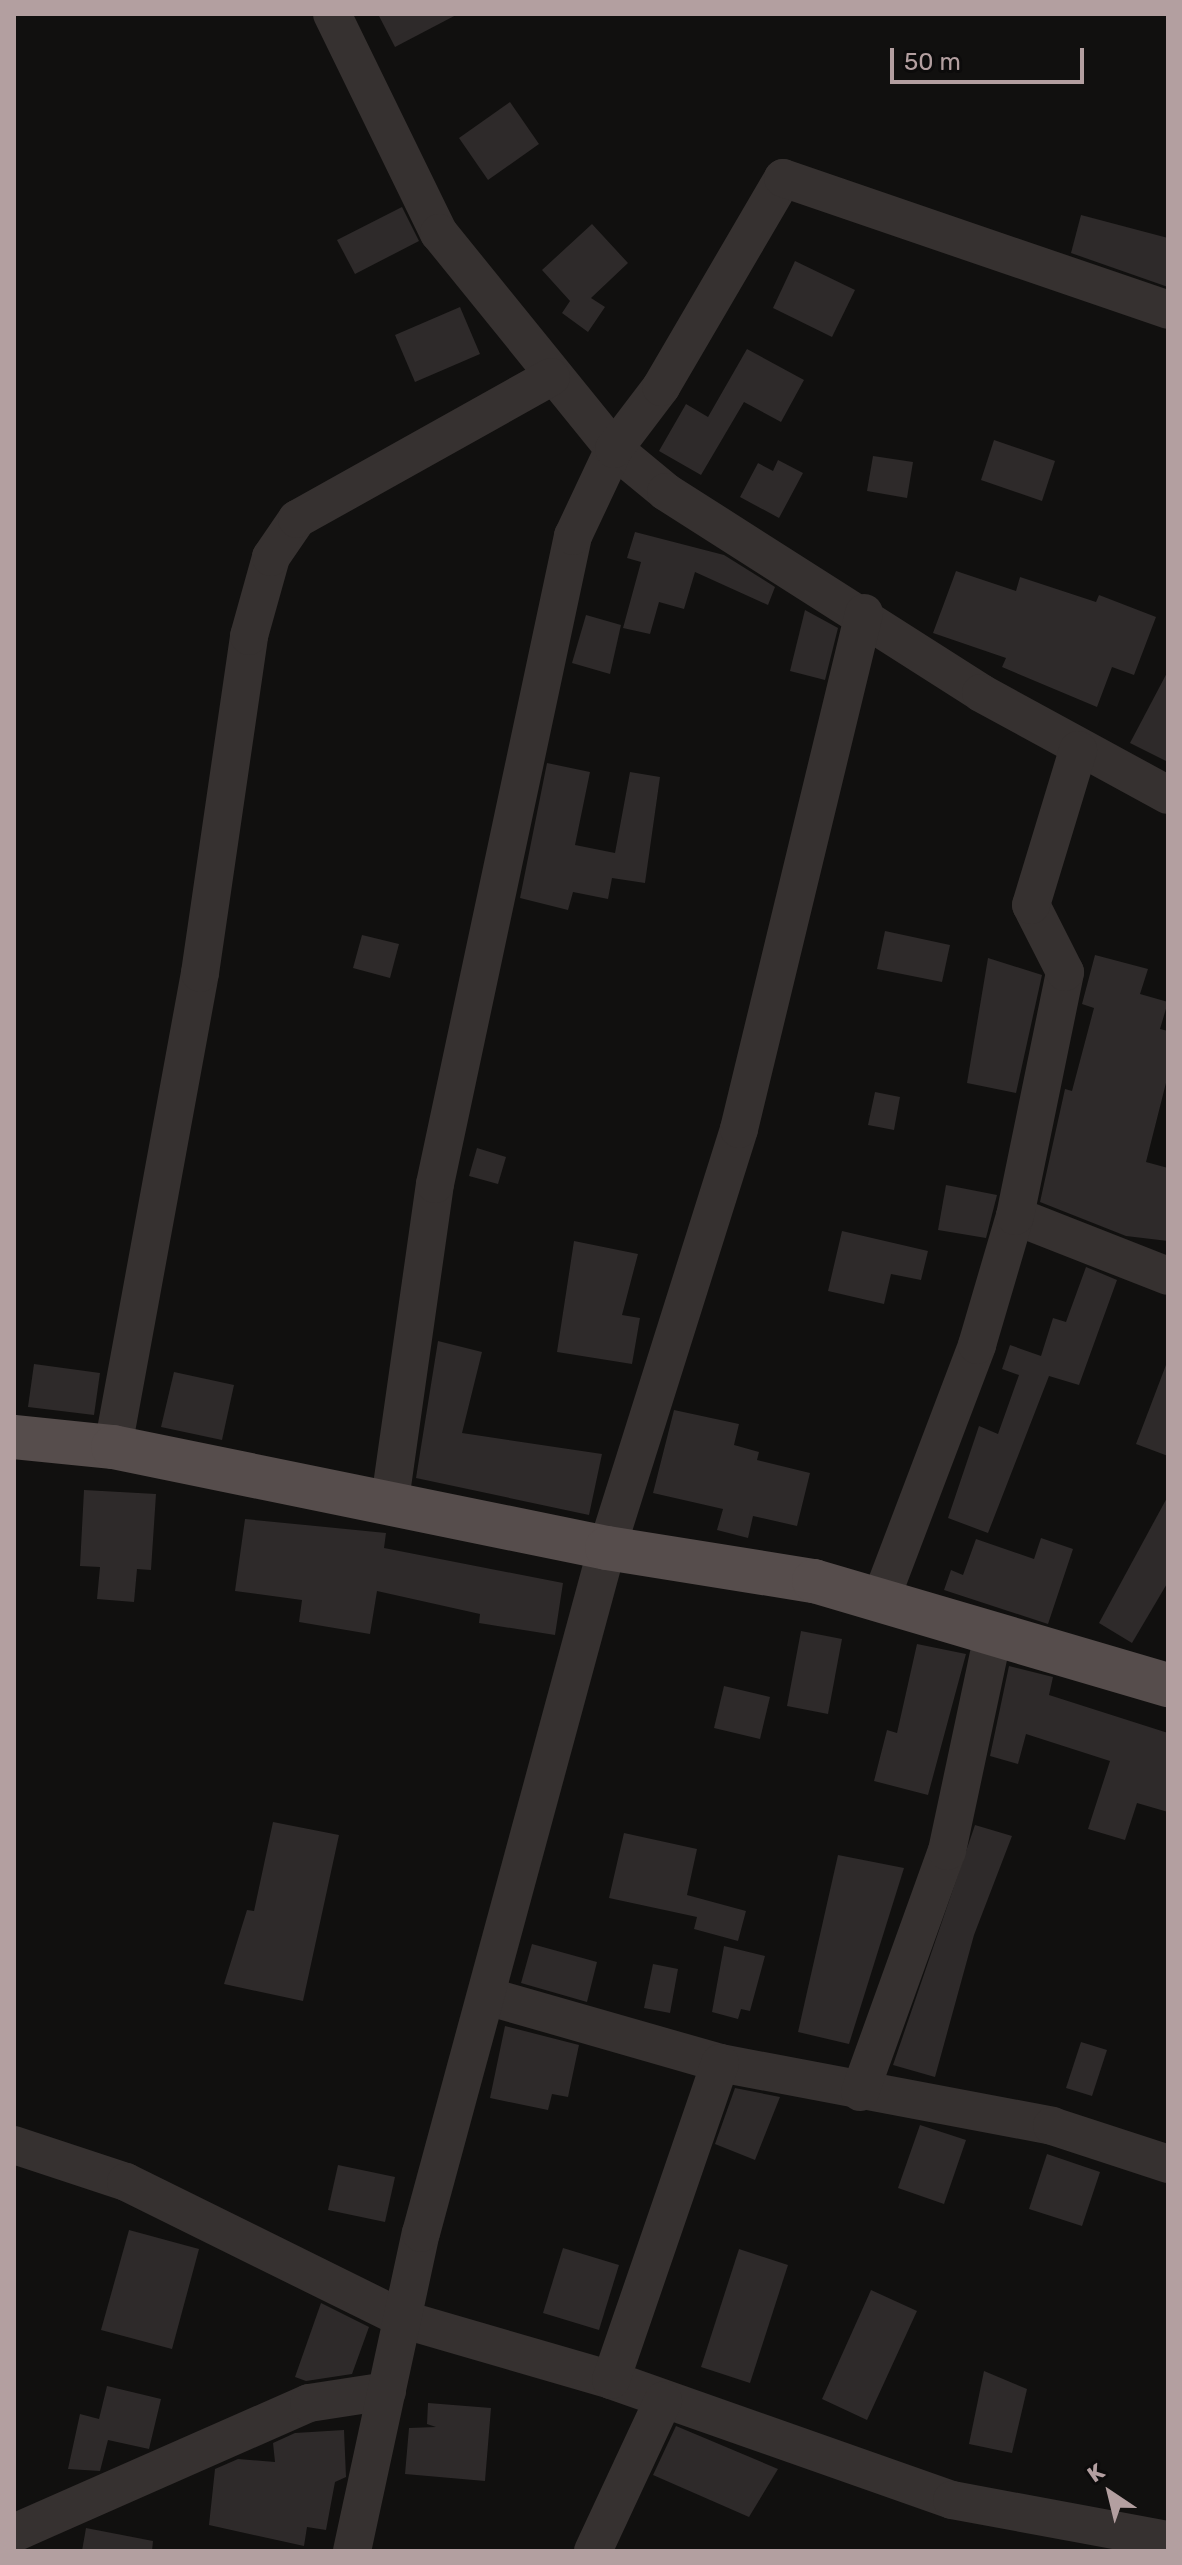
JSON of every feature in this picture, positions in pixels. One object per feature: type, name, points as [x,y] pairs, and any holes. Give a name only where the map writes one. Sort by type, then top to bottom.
[{"type":"main road","points":[[14,1437],[113,1447],[390,1500],[607,1548],[814,1581],[993,1634],[1163,1674]]},
{"type":"street","points":[[332,14],[439,233],[551,377],[614,449],[666,492],[864,613],[1078,750],[1168,795]]},
{"type":"street","points":[[390,1500],[435,1184],[569,551],[614,449],[661,387],[783,178],[1168,310]]},
{"type":"street","points":[[113,1447],[200,973],[249,636],[271,557],[297,519],[551,377]]},
{"type":"street","points":[[352,2551],[405,2320],[421,2233],[490,1997],[607,1548],[739,1129],[864,613]]},
{"type":"street","points":[[880,1601],[977,1345],[1015,1216],[1065,972],[1031,905],[1078,750]]},
{"type":"street","points":[[1015,1216],[1168,1276]]},
{"type":"street","points":[[860,2092],[947,1851],[993,1634]]},
{"type":"street","points":[[490,1997],[720,2063],[1052,2126],[1168,2164]]},
{"type":"street","points":[[611,2380],[720,2063]]},
{"type":"street","points":[[14,2145],[126,2182],[405,2320],[611,2380],[663,2401],[952,2500],[1160,2543]]},
{"type":"street","points":[[14,2533],[309,2403],[387,2391]]},
{"type":"street","points":[[593,2551],[663,2401]]},
{"type":"building","points":[[378,14],[458,14],[395,47]]},
{"type":"building","points":[[510,102],[539,144],[488,180],[459,138]]},
{"type":"building","points":[[402,207],[419,241],[355,274],[337,240]]},
{"type":"building","points":[[1081,215],[1168,238],[1168,287],[1071,253]]},
{"type":"building","points":[[592,224],[628,263],[591,298],[605,307],[588,332],[562,313],[570,301],[542,270]]},
{"type":"building","points":[[795,261],[855,290],[832,337],[773,308]]},
{"type":"building","points":[[460,307],[480,354],[415,382],[395,335]]},
{"type":"building","points":[[747,349],[804,380],[781,422],[744,402],[701,475],[659,451],[686,404],[708,417]]},
{"type":"building","points":[[994,440],[1055,461],[1042,501],[981,480]]},
{"type":"building","points":[[873,456],[913,462],[907,498],[867,491]]},
{"type":"building","points":[[778,460],[803,473],[779,518],[740,497],[758,463],[773,471]]},
{"type":"building","points":[[635,532],[724,555],[775,587],[768,605],[695,572],[684,609],[659,602],[650,634],[623,628],[641,562],[627,558]]},
{"type":"building","points":[[956,571],[1016,591],[1020,577],[1096,602],[1099,595],[1156,617],[1134,675],[1112,667],[1097,707],[1002,667],[1006,658],[933,633]]},
{"type":"building","points":[[805,610],[838,628],[825,680],[790,671]]},
{"type":"building","points":[[586,615],[621,625],[610,674],[572,663]]},
{"type":"building","points":[[1168,671],[1168,762],[1130,743]]},
{"type":"building","points":[[547,763],[590,772],[575,845],[615,853],[630,772],[660,777],[645,883],[612,878],[608,899],[573,892],[568,910],[520,898]]},
{"type":"building","points":[[885,931],[950,945],[942,982],[877,969]]},
{"type":"building","points":[[362,935],[399,944],[390,978],[353,968]]},
{"type":"building","points":[[1095,955],[1148,969],[1140,994],[1168,1002],[1160,1029],[1168,1031],[1168,1075],[1146,1162],[1168,1168],[1168,1241],[1126,1236],[1040,1202],[1065,1089],[1072,1091],[1094,1008],[1082,1004]]},
{"type":"building","points":[[988,958],[1042,975],[1016,1093],[967,1083]]},
{"type":"building","points":[[875,1092],[900,1097],[894,1130],[868,1125]]},
{"type":"building","points":[[477,1148],[506,1157],[498,1184],[469,1176]]},
{"type":"building","points":[[946,1185],[997,1195],[986,1238],[938,1230]]},
{"type":"building","points":[[842,1231],[928,1251],[921,1280],[891,1274],[884,1304],[828,1291]]},
{"type":"building","points":[[574,1241],[638,1254],[622,1315],[640,1318],[632,1364],[557,1352]]},
{"type":"building","points":[[1086,1267],[1117,1280],[1079,1385],[1049,1376],[988,1533],[948,1518],[979,1426],[998,1434],[1019,1375],[1002,1369],[1010,1345],[1041,1356],[1053,1318],[1066,1322]]},
{"type":"building","points":[[438,1341],[482,1352],[462,1433],[602,1454],[589,1515],[416,1478]]},
{"type":"building","points":[[34,1364],[100,1373],[94,1415],[28,1407]]},
{"type":"building","points":[[1168,1365],[1168,1456],[1136,1444]]},
{"type":"building","points":[[174,1372],[234,1385],[222,1440],[161,1427]]},
{"type":"building","points":[[674,1410],[739,1424],[734,1445],[759,1452],[757,1460],[810,1473],[797,1526],[753,1516],[748,1538],[717,1530],[723,1509],[653,1493]]},
{"type":"building","points":[[84,1490],[156,1494],[151,1570],[137,1569],[134,1602],[97,1599],[100,1567],[80,1566]]},
{"type":"building","points":[[1168,1496],[1168,1582],[1132,1643],[1099,1623]]},
{"type":"building","points":[[245,1519],[386,1533],[384,1548],[563,1583],[555,1635],[479,1623],[480,1614],[377,1591],[370,1634],[299,1622],[302,1600],[235,1591]]},
{"type":"building","points":[[1041,1538],[1073,1549],[1048,1624],[944,1590],[951,1570],[963,1575],[976,1539],[1034,1559]]},
{"type":"building","points":[[801,1631],[842,1639],[828,1714],[787,1706]]},
{"type":"building","points":[[917,1644],[966,1654],[928,1795],[874,1781],[887,1730],[897,1733]]},
{"type":"building","points":[[1009,1666],[1053,1677],[1049,1695],[1168,1733],[1168,1812],[1137,1803],[1125,1840],[1088,1829],[1110,1761],[1026,1734],[1018,1764],[990,1756]]},
{"type":"building","points":[[724,1686],[770,1697],[760,1739],[714,1728]]},
{"type":"building","points":[[273,1822],[339,1835],[303,2001],[224,1984],[247,1910],[254,1911]]},
{"type":"building","points":[[975,1825],[1012,1836],[974,1935],[935,2077],[893,2065]]},
{"type":"building","points":[[624,1833],[697,1849],[687,1895],[746,1911],[738,1941],[694,1929],[697,1917],[609,1898]]},
{"type":"building","points":[[838,1855],[904,1868],[849,2044],[798,2032]]},
{"type":"building","points":[[532,1944],[597,1962],[587,2002],[521,1983]]},
{"type":"building","points":[[724,1946],[765,1956],[750,2011],[741,2009],[738,2019],[712,2012]]},
{"type":"building","points":[[653,1964],[678,1969],[670,2013],[644,2008]]},
{"type":"building","points":[[505,2026],[579,2045],[568,2097],[552,2094],[548,2110],[490,2098]]},
{"type":"building","points":[[1081,2042],[1107,2050],[1092,2096],[1066,2088]]},
{"type":"building","points":[[735,2088],[780,2097],[755,2160],[715,2144]]},
{"type":"building","points":[[920,2125],[966,2140],[944,2204],[898,2188]]},
{"type":"building","points":[[1047,2154],[1100,2172],[1082,2226],[1029,2209]]},
{"type":"building","points":[[338,2165],[395,2177],[385,2222],[328,2210]]},
{"type":"building","points":[[129,2230],[199,2249],[172,2349],[101,2330]]},
{"type":"building","points":[[563,2248],[619,2265],[599,2330],[543,2313]]},
{"type":"building","points":[[739,2249],[788,2265],[750,2383],[701,2367]]},
{"type":"building","points":[[871,2290],[917,2311],[867,2420],[822,2399]]},
{"type":"building","points":[[321,2303],[369,2327],[352,2374],[306,2381],[295,2377]]},
{"type":"building","points":[[984,2371],[1027,2389],[1012,2453],[969,2444]]},
{"type":"building","points":[[107,2386],[161,2399],[149,2449],[108,2440],[100,2471],[68,2469],[80,2414],[99,2419]]},
{"type":"building","points":[[428,2403],[491,2408],[485,2481],[405,2474],[409,2428],[436,2427],[427,2424]]},
{"type":"building","points":[[676,2426],[778,2469],[749,2517],[653,2475]]},
{"type":"building","points":[[344,2430],[346,2477],[335,2482],[326,2530],[307,2527],[304,2546],[209,2525],[215,2469],[238,2459],[275,2462],[273,2443],[295,2433]]},
{"type":"building","points":[[86,2528],[153,2541],[152,2551],[82,2551]]}]
